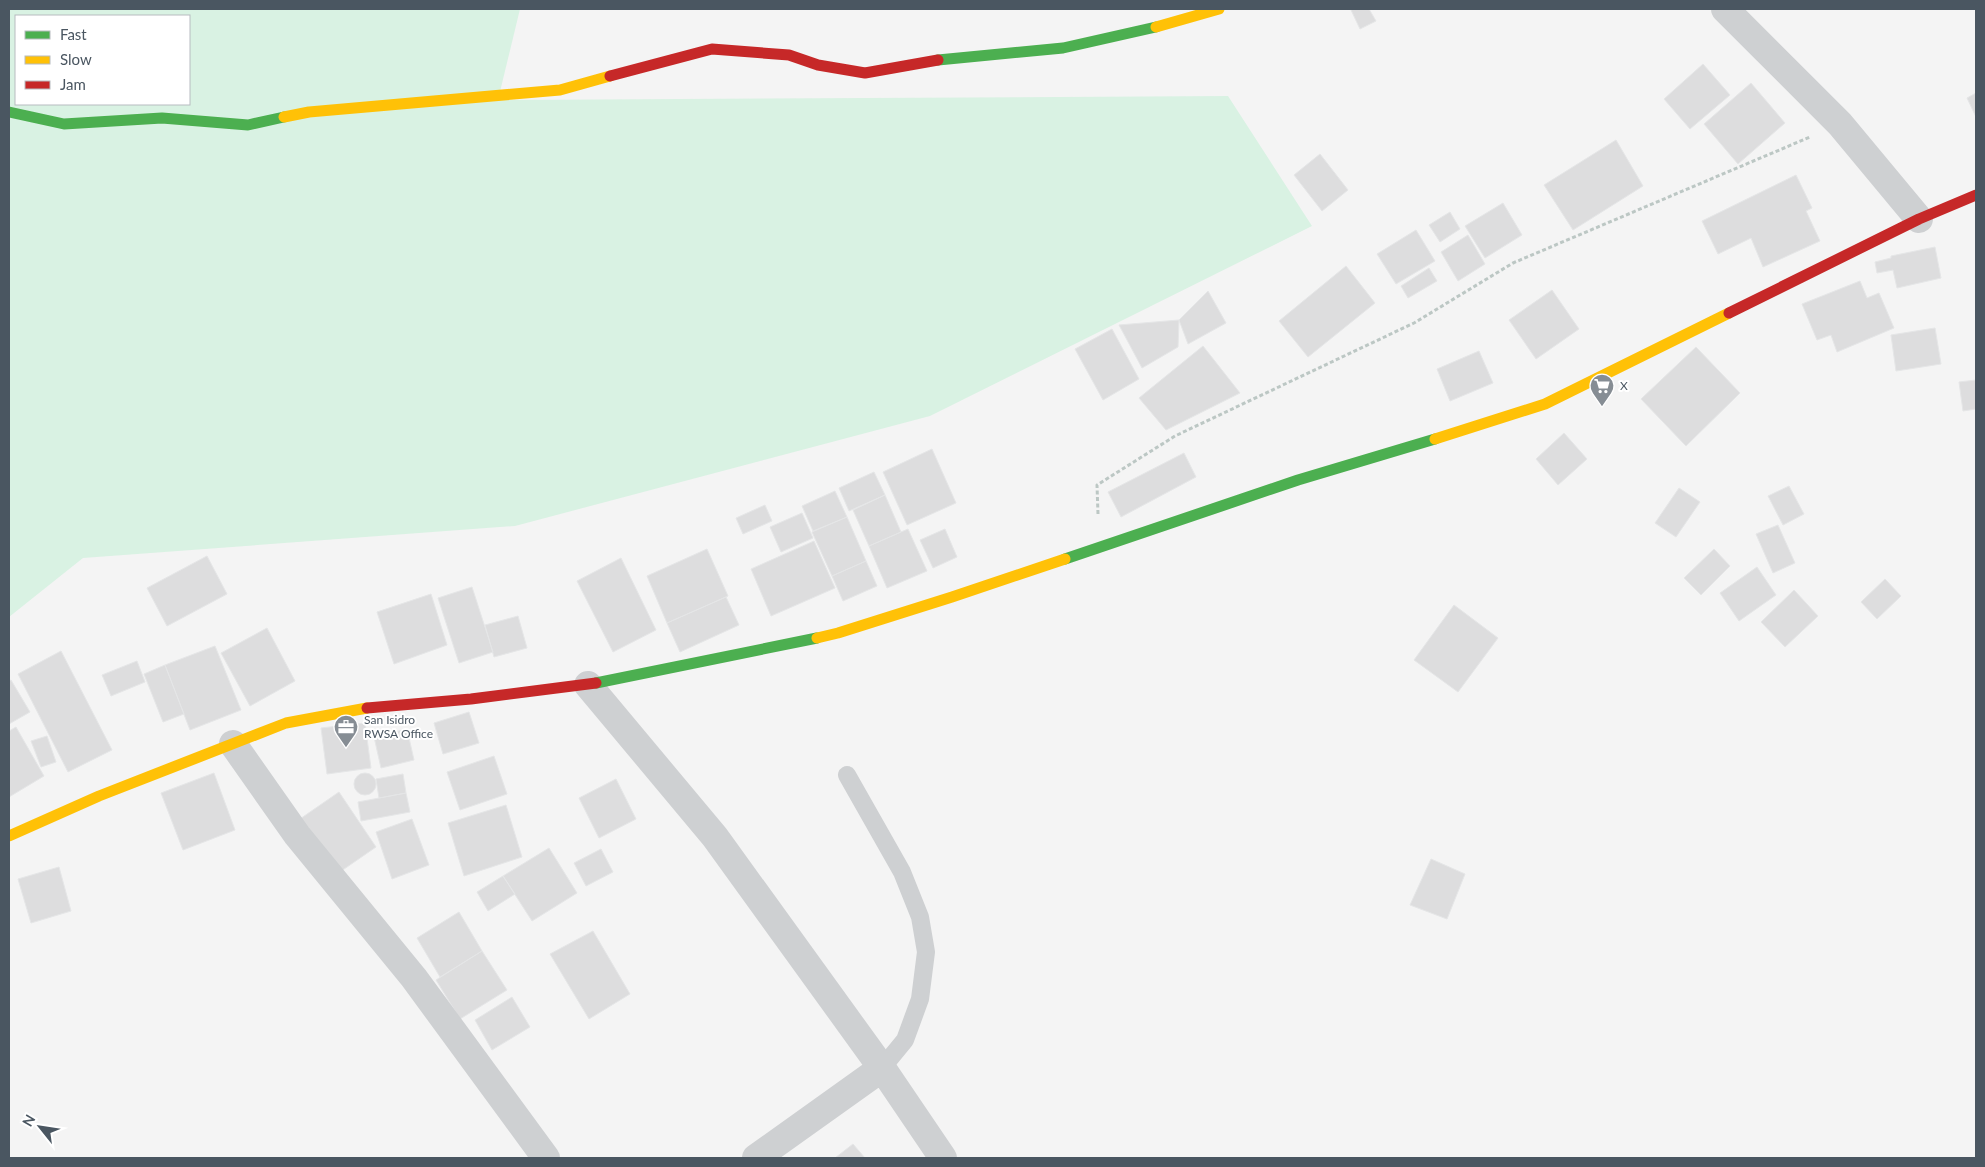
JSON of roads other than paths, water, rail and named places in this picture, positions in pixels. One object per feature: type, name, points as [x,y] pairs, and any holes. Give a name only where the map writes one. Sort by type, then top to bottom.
[{"type":"street","points":[[9,112],[64,124],[162,118],[248,125],[309,112],[560,90],[712,49],[789,55],[818,65],[865,73],[942,59],[1063,48],[1220,9]]},
{"type":"street","points":[[1725,9],[1840,124],[1919,219]]},
{"type":"street","points":[[9,836],[99,796],[286,723],[362,708],[471,699],[588,685],[838,632],[952,597],[1298,480],[1472,428],[1545,404],[1919,219],[1976,195]]},
{"type":"street","points":[[588,685],[715,837],[882,1068],[943,1158]]},
{"type":"street","points":[[233,744],[297,835],[414,978],[546,1158]]},
{"type":"street","points":[[756,1158],[882,1068]]},
{"type":"lane","points":[[847,775],[902,872],[920,917],[926,952],[920,999],[904,1040],[882,1068]]},
{"type":"place","name":"X","points":[[1602,407]]},
{"type":"place","name":"San Isidro RWSA Office","points":[[346,748]]}]
